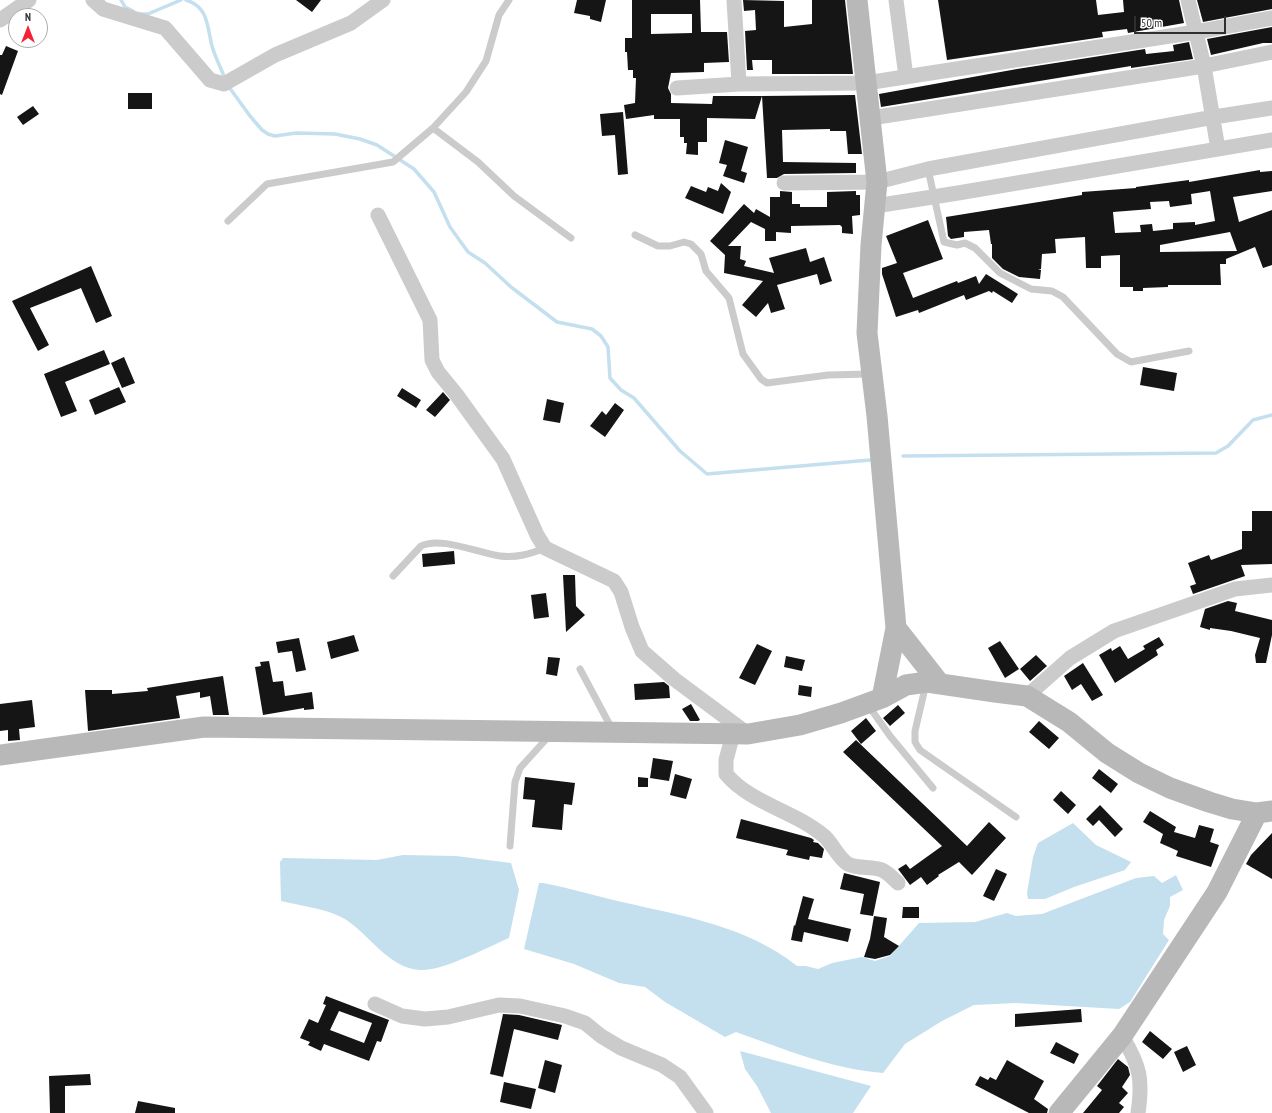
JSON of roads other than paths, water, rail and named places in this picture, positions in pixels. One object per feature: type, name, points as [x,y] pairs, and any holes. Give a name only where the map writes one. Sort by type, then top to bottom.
[{"type":"main road","points":[[857,0],[877,182],[871,245],[867,333],[896,628],[875,701]]},
{"type":"main road","points":[[896,628],[933,683]]},
{"type":"main road","points":[[0,755],[204,727],[741,734],[800,725],[841,713],[875,701],[906,685],[933,683],[1027,696],[1069,722],[1107,753],[1139,773],[1170,788],[1209,802],[1232,809],[1264,812],[1217,892],[1122,1036],[1059,1113]]},
{"type":"street","points":[[0,20],[29,0]]},
{"type":"street","points":[[93,0],[103,9],[165,28],[210,80],[226,84],[275,55],[352,23],[383,0]]},
{"type":"street","points":[[734,0],[739,84]]},
{"type":"street","points":[[896,0],[906,77]]},
{"type":"street","points":[[1188,0],[1204,66],[1214,117],[1218,149]]},
{"type":"street","points":[[676,88],[739,84],[866,83],[1196,32],[1272,18]]},
{"type":"street","points":[[870,118],[1204,66],[1272,52]]},
{"type":"street","points":[[784,183],[877,182],[928,169],[1214,117],[1272,108]]},
{"type":"street","points":[[875,206],[1272,140]]},
{"type":"street","points":[[378,215],[430,320],[432,360],[435,366],[503,459],[537,535],[546,548],[614,582],[621,592],[632,627],[642,651],[674,680],[741,734],[726,760],[726,774],[731,781],[774,808],[811,826],[826,837],[848,864],[882,870],[898,884]]},
{"type":"street","points":[[1027,696],[1070,658],[1114,631],[1235,589],[1272,585]]},
{"type":"street","points":[[375,1004],[402,1016],[425,1019],[448,1017],[499,1005],[520,1006],[565,1016],[585,1023],[601,1036],[621,1048],[662,1065],[680,1077],[706,1113]]},
{"type":"street","points":[[1122,1036],[1132,1053],[1140,1073],[1141,1092],[1138,1113]]},
{"type":"lane","points":[[228,221],[267,184],[393,162],[433,128],[466,92],[486,61],[499,15],[509,0]]},
{"type":"lane","points":[[433,128],[478,162],[514,196],[571,238]]},
{"type":"lane","points":[[928,169],[944,242],[957,245],[965,243],[975,248],[1000,273],[1030,289],[1052,291],[1063,297],[1117,354],[1131,362],[1140,362],[1189,351]]},
{"type":"lane","points":[[635,235],[658,246],[670,246],[684,242],[691,244],[701,254],[706,271],[729,298],[743,354],[761,379],[767,383],[828,375],[872,374]]},
{"type":"lane","points":[[393,576],[421,546],[426,543],[438,543],[500,556],[522,557],[546,548]]},
{"type":"lane","points":[[580,669],[613,732]]},
{"type":"lane","points":[[933,683],[915,731],[915,742],[917,746],[920,750],[1016,817]]},
{"type":"lane","points":[[875,701],[890,736],[933,788]]},
{"type":"lane","points":[[510,846],[515,782],[520,768],[553,731]]},
{"type":"water","points":[[1073,823],[1096,845],[1131,862],[1125,870],[1074,887],[1045,899],[1028,899],[1027,893],[1033,857],[1038,843]]},
{"type":"water","points":[[403,855],[456,856],[511,863],[519,890],[509,938],[452,963],[429,970],[420,970],[408,968],[398,963],[343,918],[320,910],[281,901],[280,862],[283,858],[377,860]]},
{"type":"water","points":[[1176,875],[1183,890],[1170,897],[1170,906],[1164,920],[1163,934],[1169,940],[1130,1002],[1119,1009],[1016,1003],[974,1005],[942,1021],[905,1044],[883,1073],[864,1071],[827,1063],[736,1032],[725,1037],[665,1002],[645,987],[619,983],[574,964],[524,949],[539,883],[563,887],[714,924],[757,941],[778,952],[797,966],[806,966],[818,969],[832,963],[862,957],[875,961],[890,956],[919,923],[975,922],[1007,913],[1016,916],[1042,914],[1136,878],[1154,876],[1162,883]]},
{"type":"water","points":[[740,1051],[871,1086],[853,1113],[771,1113],[757,1086],[745,1069]]},
{"type":"waterway","points":[[121,0],[125,7],[133,11]]},
{"type":"waterway","points":[[140,14],[148,14],[181,0]]},
{"type":"waterway","points":[[186,0],[199,7],[206,18],[213,50],[225,79]]},
{"type":"waterway","points":[[229,87],[250,116],[262,130],[268,134],[275,136],[296,133],[335,134],[360,139],[377,145],[414,169],[434,192],[450,227],[468,252],[485,263],[511,287],[557,322],[592,329],[601,336],[608,347],[610,378],[621,390],[634,398],[680,451],[707,474],[870,460]]},
{"type":"waterway","points":[[903,456],[1216,453],[1228,446],[1253,420],[1272,415]]}]
